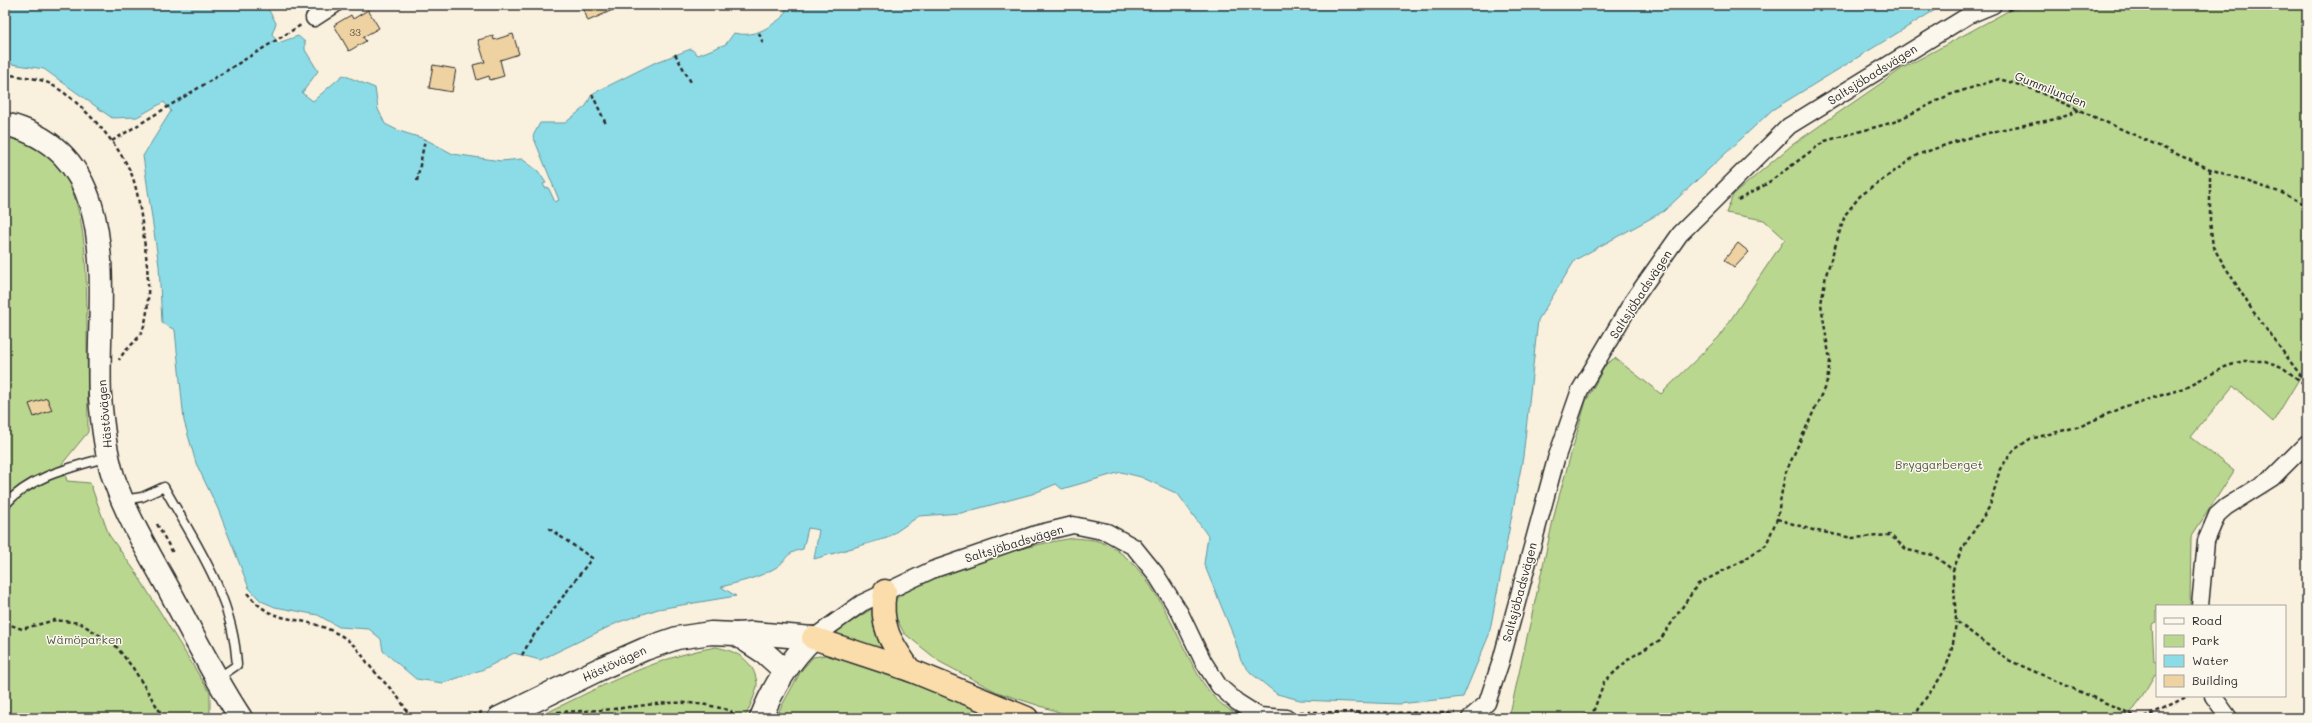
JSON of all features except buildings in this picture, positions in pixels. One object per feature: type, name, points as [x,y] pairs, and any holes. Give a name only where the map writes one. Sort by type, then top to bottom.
[{"type":"highway","points":[[885,592],[882,608],[887,635],[910,670]]},
{"type":"highway","points":[[813,638],[910,670],[1027,718]]},
{"type":"street","points":[[314,18],[334,5]]},
{"type":"street","name":"Saltsjöbadsvägen","points":[[1469,716],[1487,703],[1501,661],[1556,459],[1580,390],[1632,302],[1680,234],[1789,126],[1969,15],[1999,8]]},
{"type":"street","name":"Hästövägen","points":[[5,124],[36,134],[52,144],[73,165],[88,196],[97,227],[100,262],[100,395],[108,457],[132,498],[216,678],[239,718]]},
{"type":"street","points":[[2200,605],[2206,541],[2217,515],[2226,507],[2272,478],[2307,443]]},
{"type":"street","name":"Saltsjöbadsvägen","points":[[813,638],[862,603],[932,570],[1036,534],[1073,525],[1108,532],[1134,547],[1155,573],[1180,613],[1203,661],[1219,686],[1237,702],[1259,716],[1290,715]]},
{"type":"street","name":"Hästövägen","points":[[499,718],[645,649],[677,638],[711,633],[752,633],[813,638]]},
{"type":"street","points":[[736,634],[765,653],[784,670]]},
{"type":"street","points":[[761,718],[784,670],[799,651],[813,638]]},
{"type":"street","points":[[2214,697],[2229,718]]},
{"type":"lane","points":[[5,505],[35,482],[66,469],[108,457]]},
{"type":"lane","points":[[132,498],[164,487],[217,582],[229,612],[234,633],[237,665],[216,678]]},
{"type":"path","points":[[1999,8],[2019,5]]},
{"type":"path","points":[[112,141],[314,18]]},
{"type":"path","points":[[759,33],[764,46]]},
{"type":"path","points":[[675,54],[692,84]]},
{"type":"path","points":[[5,74],[33,78],[52,84],[77,104],[112,141],[133,177],[140,206],[147,261],[147,310],[144,328],[140,336],[122,355],[117,364]]},
{"type":"path","name":"Gummilunden","points":[[1733,204],[1765,185],[1825,141],[1894,122],[1948,95],[1999,79],[2030,88],[2210,169],[2282,193],[2307,205]]},
{"type":"path","points":[[592,94],[606,124]]},
{"type":"path","points":[[1591,718],[1591,713],[1604,682],[1630,658],[1660,640],[1698,584],[1742,561],[1766,545],[1777,519],[1785,474],[1827,382],[1830,361],[1821,304],[1826,275],[1845,215],[1860,196],[1917,155],[1957,141],[2004,129],[2061,118],[2079,110]]},
{"type":"path","points":[[417,180],[425,139]]},
{"type":"path","points":[[2210,169],[2210,221],[2213,247],[2252,310],[2307,385]]},
{"type":"path","points":[[1915,718],[1918,708],[1938,682],[1952,655],[1956,622],[1953,570],[1962,548],[1990,506],[2000,469],[2014,450],[2030,439],[2081,426],[2123,407],[2182,388],[2225,366],[2243,361],[2265,362],[2282,367],[2307,385]]},
{"type":"path","points":[[132,498],[175,558]]},
{"type":"path","points":[[1777,519],[1813,530],[1852,538],[1890,535],[1907,550],[1933,555],[1953,570]]},
{"type":"path","points":[[522,655],[531,639],[592,558],[548,528]]},
{"type":"path","points":[[247,593],[258,607],[278,616],[320,626],[342,637],[356,647],[374,671],[403,702],[410,718]]},
{"type":"path","points":[[5,623],[22,629],[55,620],[80,623],[115,645],[133,668],[164,718]]},
{"type":"path","points":[[1956,622],[2006,659],[2140,718]]},
{"type":"path","points":[[2144,718],[2186,697]]},
{"type":"path","points":[[551,712],[611,709],[679,701],[715,706],[731,711],[734,718]]},
{"type":"path","points":[[1578,718],[1591,713]]},
{"type":"path","points":[[1290,715],[1440,714],[1469,716]]},
{"type":"green space","name":"Bryggarberget","points":[[2029,5],[2307,5],[2307,366],[2273,422],[2233,386],[2191,437],[2234,471],[2191,537],[2190,605],[2156,605],[2156,623],[2152,625],[2156,674],[2135,708],[2125,718],[1509,718],[1556,507],[1586,401],[1606,364],[1615,358],[1661,394],[1719,337],[1785,239],[1764,220],[1726,213],[1733,195],[1792,145],[1903,68],[2008,11]]},
{"type":"green space","name":"Wämöparken","points":[[5,132],[40,149],[57,163],[68,180],[81,222],[87,290],[88,432],[62,464],[67,481],[90,483],[109,535],[135,571],[210,693],[210,718],[5,718]]},
{"type":"green space","points":[[1074,538],[1101,542],[1120,553],[1137,568],[1151,586],[1164,607],[1197,672],[1208,690],[1220,702],[1243,718],[1077,718],[997,692],[940,662],[904,633],[893,612],[895,600],[905,593],[921,584],[955,570],[1022,548]]},
{"type":"green space","points":[[875,607],[877,631],[887,653],[839,636],[837,633],[839,629]]},
{"type":"green space","points":[[716,647],[730,651],[743,658],[752,668],[755,675],[757,686],[745,718],[536,718],[602,686],[646,667],[692,652]]},
{"type":"green space","points":[[826,655],[919,686],[1001,718],[775,718],[801,671],[813,657]]},
{"type":"water","points":[[5,5],[269,5],[267,7],[276,23],[272,34],[278,43],[298,36],[305,42],[305,50],[318,71],[302,93],[313,101],[343,75],[375,88],[378,109],[385,124],[399,131],[425,139],[453,154],[501,161],[522,159],[538,171],[546,183],[543,184],[545,188],[548,187],[555,202],[559,200],[533,136],[540,123],[565,123],[586,106],[592,94],[654,63],[691,49],[698,55],[726,44],[734,33],[748,34],[761,31],[784,16],[787,5],[1943,5],[1772,110],[1664,211],[1575,260],[1538,320],[1523,457],[1489,635],[1463,697],[1399,704],[1300,700],[1277,694],[1251,673],[1241,661],[1234,637],[1204,564],[1208,536],[1178,494],[1141,477],[1121,472],[1062,489],[1056,484],[1032,494],[961,513],[919,516],[887,538],[814,559],[819,530],[808,528],[803,549],[792,553],[779,565],[769,571],[756,577],[721,587],[736,596],[658,609],[619,622],[540,660],[514,653],[484,669],[443,683],[416,679],[383,651],[381,639],[369,629],[339,627],[318,615],[275,607],[261,601],[249,588],[218,509],[196,463],[184,421],[175,330],[162,323],[159,266],[143,156],[171,111],[164,102],[137,117],[112,118],[44,69],[5,63]]}]
